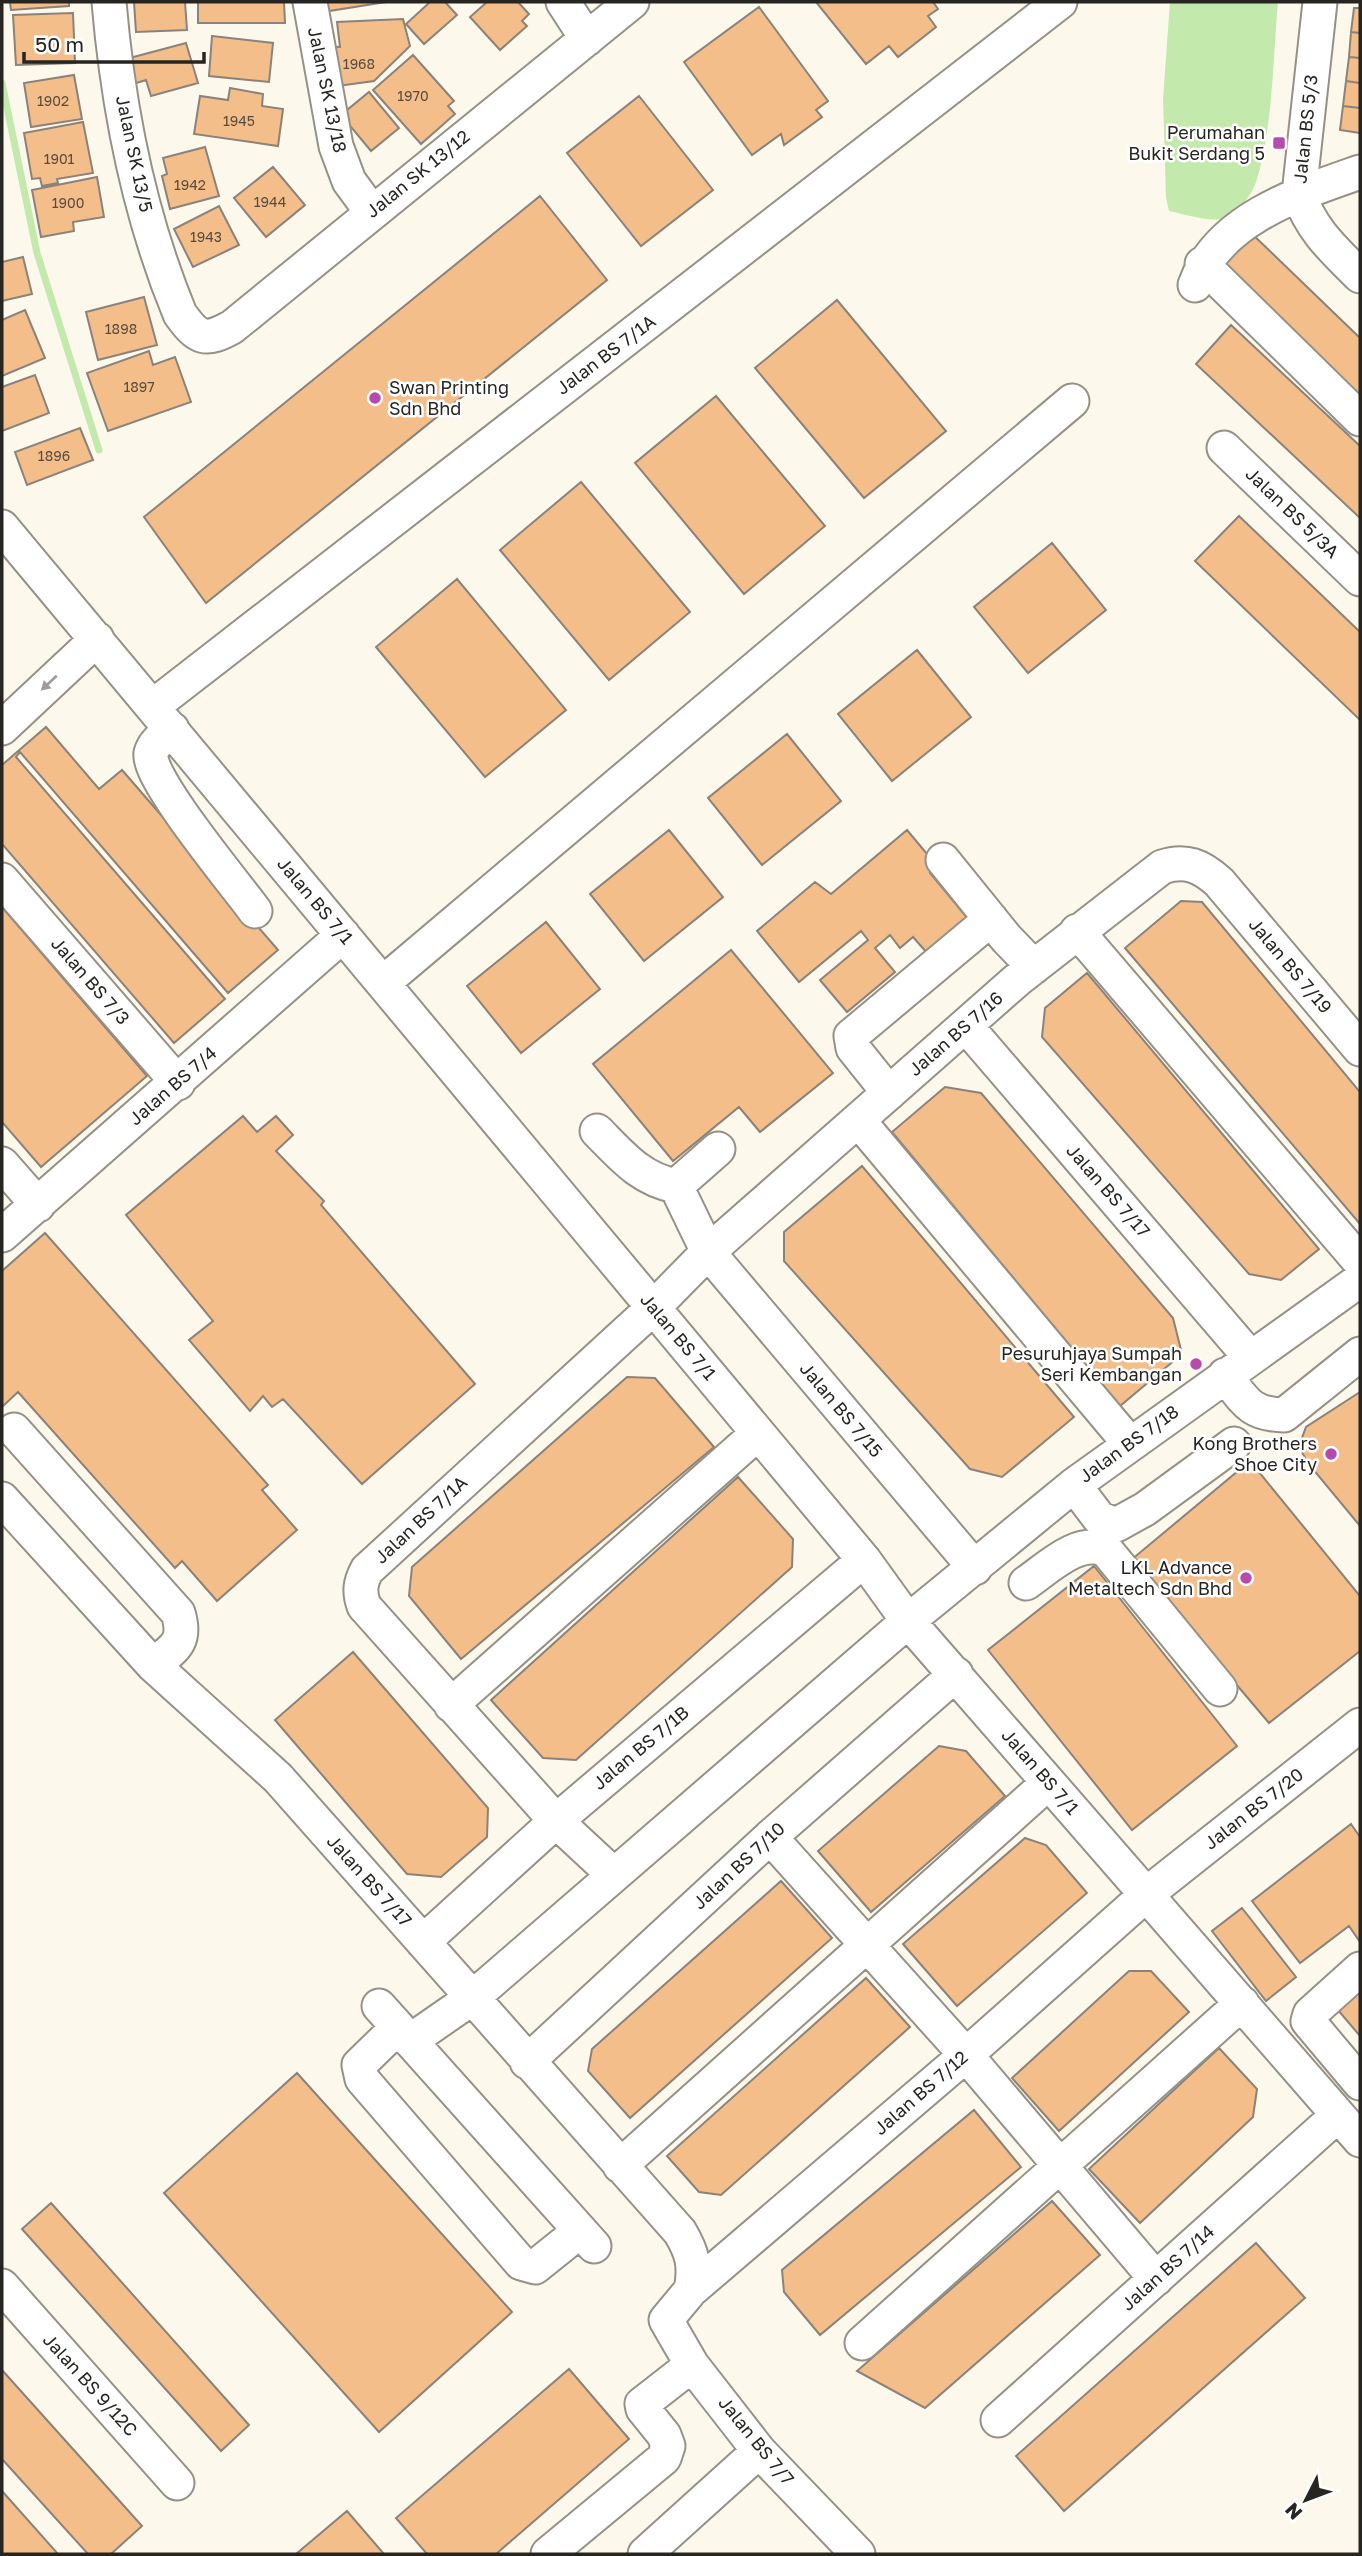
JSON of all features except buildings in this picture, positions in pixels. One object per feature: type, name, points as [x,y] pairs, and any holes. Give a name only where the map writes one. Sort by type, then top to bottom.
[{"type":"street","name":"Jalan SK 13/5","points":[[109,2],[113,54],[137,184],[180,314],[201,336]]},
{"type":"street","name":"Jalan SK 13/18","points":[[310,2],[336,146],[349,181],[371,211]]},
{"type":"street","points":[[563,2],[587,39]]},
{"type":"street","name":"Jalan SK 13/12","points":[[201,336],[209,338],[232,327],[371,211],[632,2]]},
{"type":"street","name":"Jalan BS 7/1A","points":[[255,911],[163,789],[150,755],[162,718],[1060,2]]},
{"type":"street","name":"Jalan BS 5/3","points":[[1320,2],[1299,194],[1307,217],[1320,237],[1360,276]]},
{"type":"street","points":[[1360,172],[1299,194],[1253,219],[1225,240],[1199,274],[1360,419]]},
{"type":"street","points":[[383,983],[1072,401]]},
{"type":"street","name":"Jalan BS 5/3A","points":[[1224,448],[1360,579]]},
{"type":"street","name":"Jalan BS 7/1","points":[[2,530],[97,639],[864,1560],[908,1620],[1360,2140]]},
{"type":"street","points":[[2,728],[97,639]]},
{"type":"street","points":[[943,860],[1034,967]]},
{"type":"street","name":"Jalan BS 7/16","points":[[653,1308],[708,1252],[1034,967],[1162,867],[1177,862],[1191,863],[1206,870],[1220,882]]},
{"type":"street","name":"Jalan BS 7/3","points":[[2,880],[178,1083]]},
{"type":"street","name":"Jalan BS 7/19","points":[[1220,882],[1360,1049]]},
{"type":"street","points":[[889,1093],[853,1048],[851,1036],[991,919]]},
{"type":"street","points":[[1077,931],[1360,1262]]},
{"type":"street","name":"Jalan BS 7/4","points":[[2,1235],[178,1083],[343,935]]},
{"type":"street","name":"Jalan BS 7/17","points":[[966,1026],[1238,1366],[1249,1406],[1262,1414],[1284,1415],[1360,1354]]},
{"type":"street","points":[[858,1120],[1129,1443]]},
{"type":"street","points":[[597,1131],[639,1173],[658,1183],[676,1186],[718,1149]]},
{"type":"street","points":[[2,1164],[38,1205]]},
{"type":"street","name":"Jalan BS 7/15","points":[[676,1186],[708,1252],[975,1568]]},
{"type":"street","name":"Jalan BS 7/18","points":[[908,1620],[1129,1443],[1360,1280]]},
{"type":"street","name":"Jalan BS 7/1A","points":[[613,1874],[556,1821],[451,1705],[365,1606],[360,1594],[361,1581],[377,1560],[653,1308]]},
{"type":"street","points":[[14,1430],[178,1613],[183,1628],[180,1641],[153,1665]]},
{"type":"street","points":[[451,1705],[758,1433]]},
{"type":"street","points":[[1026,1583],[1125,1521],[1234,1444]]},
{"type":"street","points":[[1074,1485],[1093,1512],[1101,1534],[1116,1558],[1220,1689]]},
{"type":"street","name":"Jalan BS 7/17","points":[[2,1499],[153,1665],[278,1778],[527,2063],[680,2231],[691,2251],[694,2272],[691,2290]]},
{"type":"street","name":"Jalan BS 7/1B","points":[[423,1942],[556,1821],[864,1560]]},
{"type":"street","points":[[396,2025],[588,2239],[535,2267],[521,2263],[362,2079],[359,2065],[396,2025],[472,1998],[908,1620]]},
{"type":"street","name":"Jalan BS 7/10","points":[[527,2063],[770,1837],[956,1674]]},
{"type":"street","name":"Jalan BS 7/20","points":[[1148,1893],[1360,1725]]},
{"type":"street","points":[[620,2166],[1048,1783]]},
{"type":"street","points":[[770,1837],[966,2055],[1156,2279]]},
{"type":"street","name":"Jalan BS 7/12","points":[[666,2320],[691,2290],[966,2055],[1148,1893]]},
{"type":"street","points":[[1360,1969],[1310,2014],[1308,2021],[1360,2083]]},
{"type":"street","points":[[862,2343],[1242,2003]]},
{"type":"street","name":"Jalan BS 7/14","points":[[998,2420],[1338,2115]]},
{"type":"street","name":"Jalan BS 9/12C","points":[[2,2286],[177,2483]]},
{"type":"street","name":"Jalan BS 7/7","points":[[666,2320],[692,2365],[759,2451],[858,2554]]},
{"type":"street","points":[[548,2554],[664,2458],[668,2446],[664,2435],[642,2404],[692,2365]]},
{"type":"street","points":[[645,2554],[759,2451]]},
{"type":"shaded area","points":[[1170,2],[1278,2],[1269,114],[1257,179],[1241,206],[1222,219],[1207,219],[1169,211],[1166,197],[1163,99]]},
{"type":"waterway","points":[[2,83],[37,253],[99,450]]},
{"type":"place","name":"Perumahan Bukit Serdang 5","points":[[1279,143]]},
{"type":"place","name":"Swan Printing Sdn Bhd","points":[[375,398]]},
{"type":"place","name":"Pesuruhjaya Sumpah Seri Kembangan","points":[[1196,1364]]},
{"type":"place","name":"Kong Brothers Shoe City","points":[[1331,1454]]},
{"type":"place","name":"LKL Advance Metaltech Sdn Bhd","points":[[1246,1578]]}]
